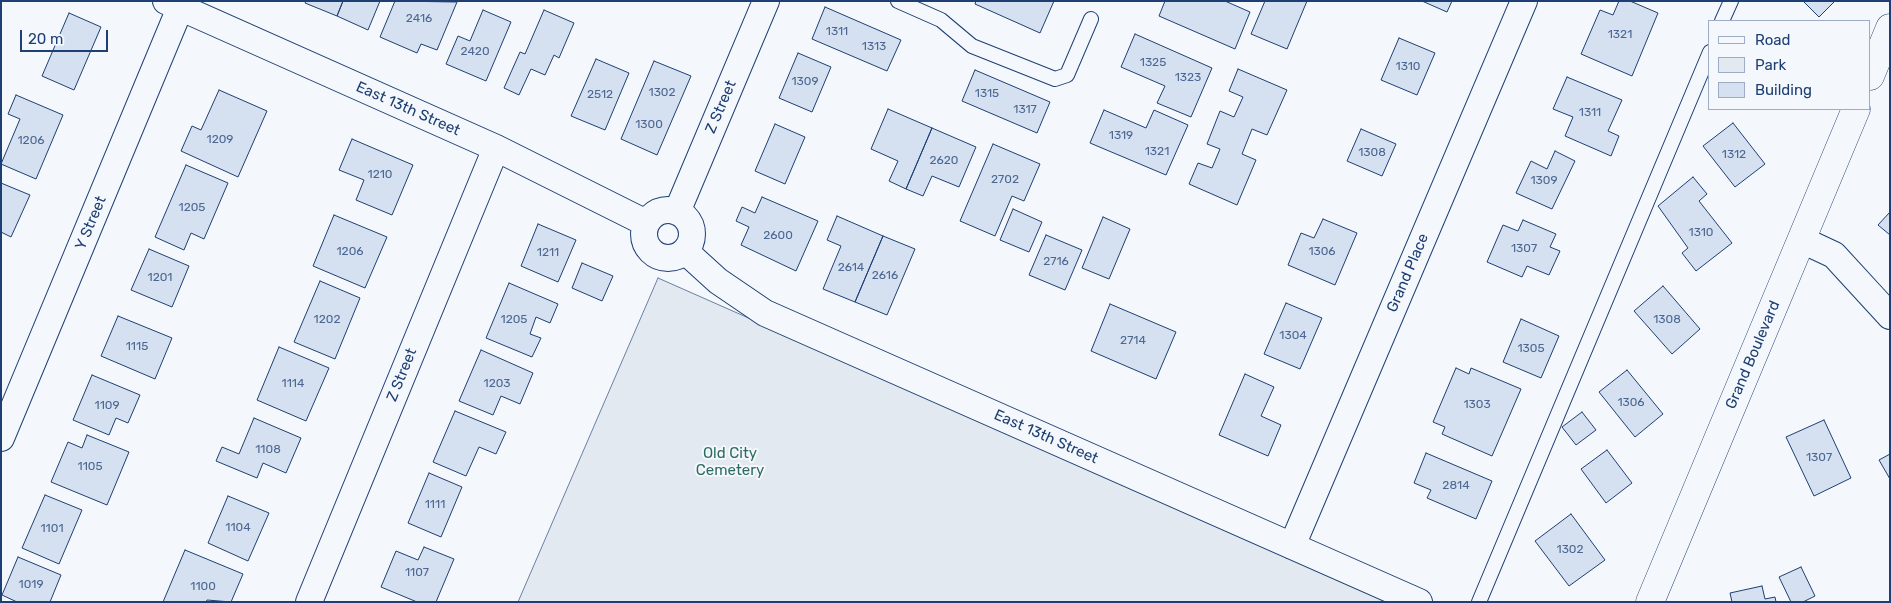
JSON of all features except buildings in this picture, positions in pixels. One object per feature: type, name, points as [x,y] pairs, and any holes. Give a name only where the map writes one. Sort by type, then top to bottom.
[{"type":"main road","points":[[1871,74],[1890,28]]},
{"type":"main road","name":"Grand Boulevard","points":[[1650,602],[1856,110]]},
{"type":"street","name":"Z Street","points":[[677,212],[766,1]]},
{"type":"street","name":"Grand Place","points":[[1292,546],[1524,1]]},
{"type":"street","name":"East 13th Street","points":[[173,4],[496,148],[646,224]]},
{"type":"street","name":"Y Street","points":[[1,438],[173,4]]},
{"type":"street","name":"Z Street","points":[[309,602],[496,148]]},
{"type":"street","points":[[667,210],[677,212],[686,218],[692,232],[691,241],[685,251],[672,258],[662,258],[654,254],[645,242],[646,224],[658,212],[667,210]]},
{"type":"street","points":[[1802,240],[1834,255],[1890,316]]},
{"type":"street","name":"East 13th Street","points":[[685,251],[718,281],[765,313],[1419,602]]},
{"type":"lane","points":[[898,1],[941,20],[972,46],[1055,79],[1067,75],[1091,19]]},
{"type":"lane","points":[[1722,20],[1731,1]]},
{"type":"lane","points":[[1479,602],[1708,57]]},
{"type":"green space","name":"Old City Cemetery","points":[[658,278],[1391,602],[518,602]]}]
